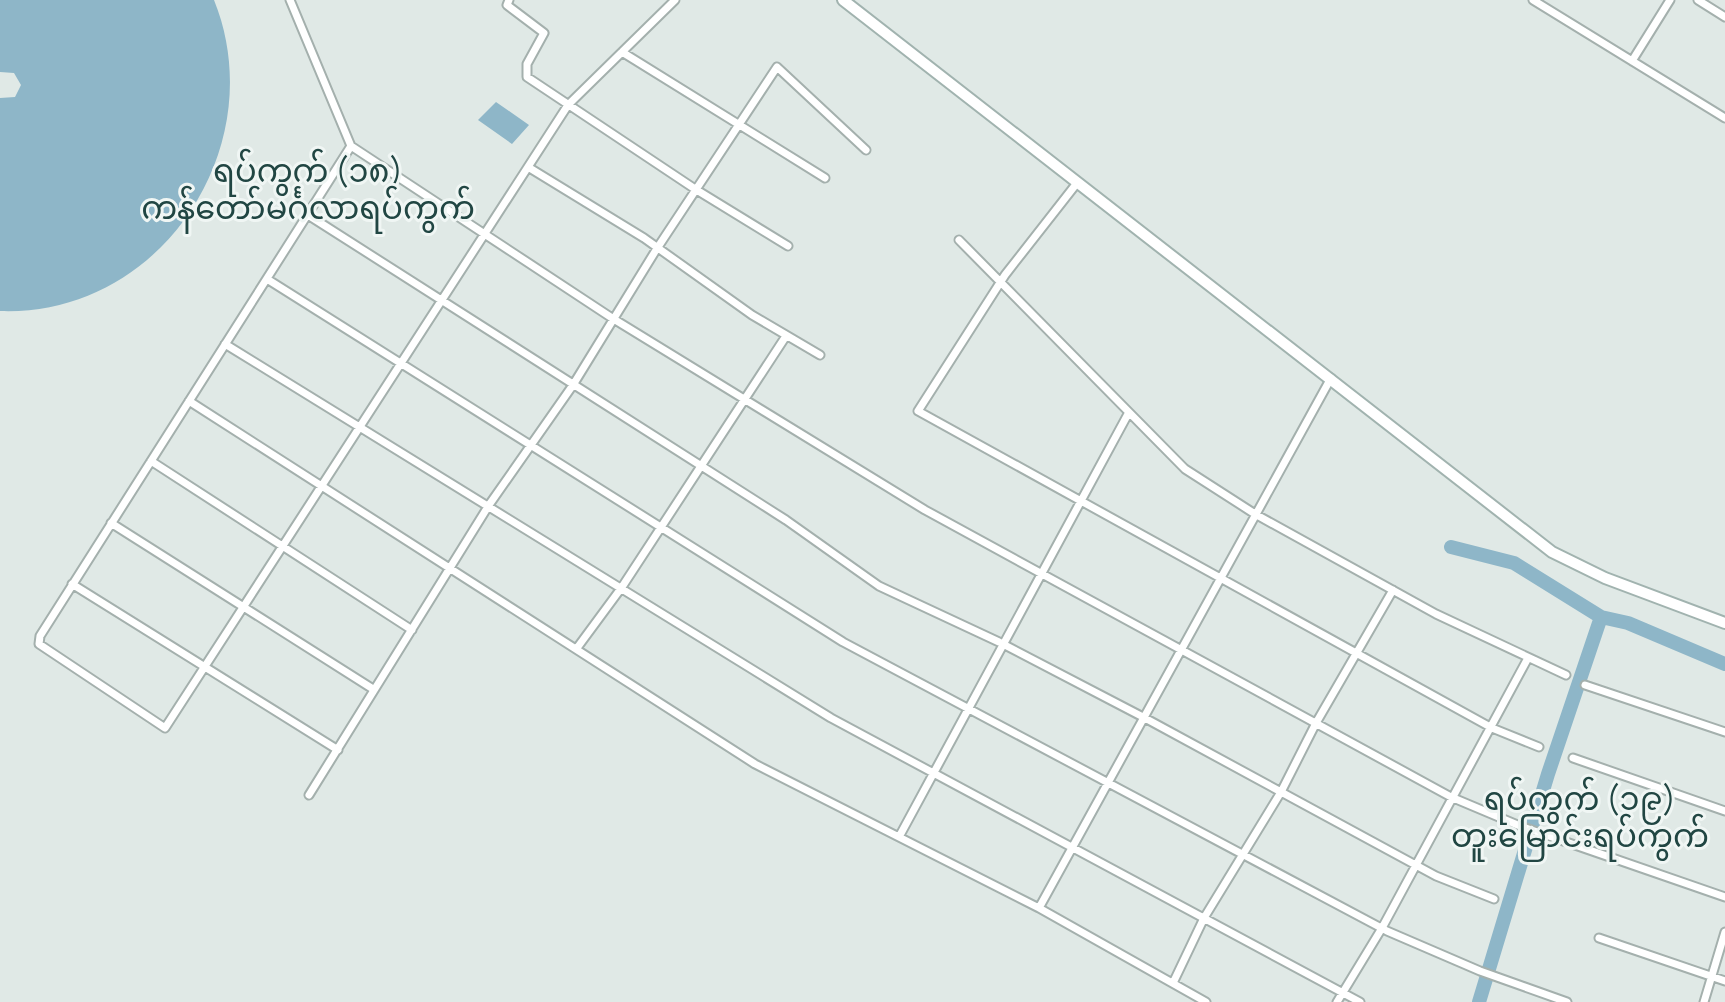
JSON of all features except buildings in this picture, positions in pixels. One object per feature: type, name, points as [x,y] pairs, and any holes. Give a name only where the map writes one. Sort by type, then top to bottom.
[{"type":"main road","points":[[843,0],[1552,552],[1605,578],[1725,623]]},
{"type":"street","points":[[290,0],[351,146],[612,318],[925,510],[1451,797],[1520,826],[1725,897]]},
{"type":"street","points":[[509,0],[507,5],[544,33],[527,64],[525,75],[695,189],[788,246]]},
{"type":"street","points":[[351,146],[40,636],[39,644],[165,728],[568,105],[675,0]]},
{"type":"street","points":[[1533,0],[1724,117]]},
{"type":"street","points":[[1632,61],[1670,0]]},
{"type":"street","points":[[1698,0],[1725,17]]},
{"type":"street","points":[[622,52],[825,178]]},
{"type":"street","points":[[309,795],[489,505],[573,385],[695,189],[779,66],[866,150]]},
{"type":"street","points":[[528,167],[644,238],[656,250],[820,355]]},
{"type":"street","points":[[1077,183],[1001,283],[918,411],[1492,728],[1539,747]]},
{"type":"street","points":[[308,215],[699,465],[879,586],[1005,645],[1416,866],[1494,899]]},
{"type":"street","points":[[959,240],[1185,469],[1255,514],[1393,590],[1566,675]]},
{"type":"street","points":[[267,279],[843,642],[1382,928],[1480,971],[1567,1002]]},
{"type":"street","points":[[577,648],[622,587],[786,336]]},
{"type":"street","points":[[225,344],[831,718],[1360,1002]]},
{"type":"street","points":[[1039,908],[1331,378]]},
{"type":"street","points":[[189,401],[323,484],[755,764],[1039,908],[1206,1002]]},
{"type":"street","points":[[899,837],[1128,414]]},
{"type":"street","points":[[151,461],[412,630]]},
{"type":"street","points":[[111,523],[373,689]]},
{"type":"street","points":[[72,584],[338,750]]},
{"type":"street","points":[[1173,983],[1204,918],[1244,857],[1316,723],[1393,590]]},
{"type":"street","points":[[1337,1002],[1382,928],[1528,658]]},
{"type":"street","points":[[1585,685],[1725,732]]},
{"type":"street","points":[[1573,758],[1725,811]]},
{"type":"street","points":[[1704,1002],[1725,932]]},
{"type":"street","points":[[1599,938],[1725,981]]},
{"type":"water","points":[[0,0],[214,0],[228,56],[228,111],[215,164],[190,212],[154,254],[110,285],[58,305],[0,311],[0,98],[15,97],[21,85],[14,73],[0,72]]},
{"type":"water","points":[[496,102],[529,125],[512,144],[478,120]]},
{"type":"waterway","points":[[1451,547],[1514,563],[1601,617],[1628,623],[1725,664]]},
{"type":"waterway","points":[[1479,1002],[1548,774],[1601,617]]},
{"type":"district","name":"ရပ်ကွက် (၁၈) ကန်တော်မင်္ဂလာရပ်ကွက်","points":[[308,188]]},
{"type":"district","name":"ရပ်ကွက် (၁၉) တူးမြောင်းရပ်ကွက်","points":[[1580,816]]}]
